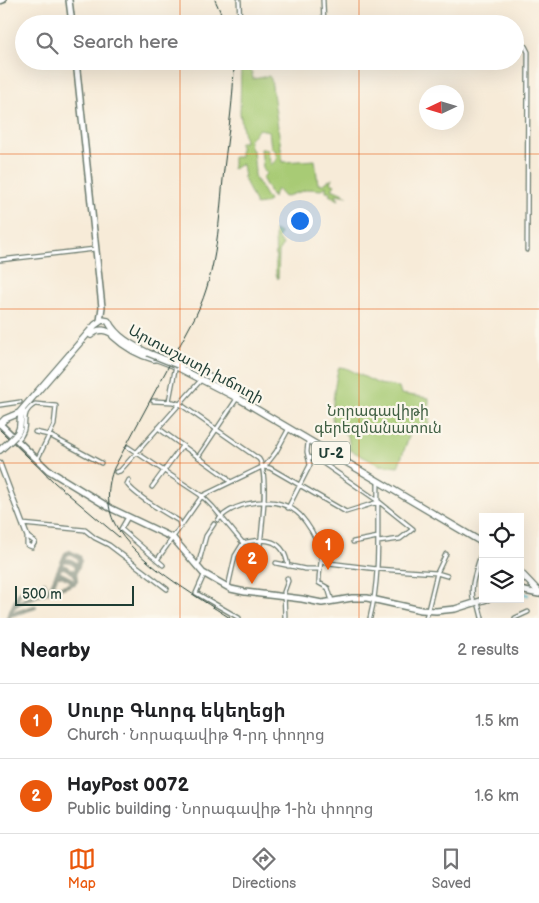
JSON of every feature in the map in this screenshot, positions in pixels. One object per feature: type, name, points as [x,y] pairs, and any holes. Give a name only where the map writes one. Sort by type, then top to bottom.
[{"type":"highway","name":"Արտաշատի խճուղի","points":[[108,331],[109,322],[100,321],[100,327],[148,354],[239,399],[479,541]]},
{"type":"highway","points":[[0,423],[14,416],[31,400],[100,321]]},
{"type":"highway","points":[[0,450],[16,438],[21,428],[20,422],[23,412],[95,331],[108,331],[155,353],[154,359]]},
{"type":"highway","name":"Արտաշատի խճուղի","points":[[176,367],[248,404],[479,541]]},
{"type":"highway","points":[[14,416],[20,422]]},
{"type":"highway","points":[[524,577],[539,591]]},
{"type":"main road","points":[[70,0],[71,15]]},
{"type":"main road","name":"Արտաշատի խճուղի","points":[[77,70],[102,307],[100,321]]},
{"type":"main road","name":"Արտաշատի խճուղի","points":[[102,307],[109,322]]},
{"type":"main road","points":[[0,423],[48,470],[110,508],[173,538],[204,574],[228,588],[322,603],[352,598],[375,599],[428,611],[448,610],[479,602]]},
{"type":"main road","points":[[524,591],[539,591]]},
{"type":"street","points":[[239,0],[240,15]]},
{"type":"street","points":[[324,0],[324,15]]},
{"type":"street","points":[[524,46],[528,52],[527,250]]},
{"type":"street","points":[[0,260],[95,249]]},
{"type":"street","points":[[154,359],[176,367],[169,401]]},
{"type":"street","name":"Արտաշատի խճուղի","points":[[176,367],[239,399],[308,442],[479,541]]},
{"type":"street","points":[[116,472],[120,471],[201,380]]},
{"type":"street","points":[[198,456],[239,399]]},
{"type":"street","points":[[153,401],[169,401],[180,404],[258,460],[262,467],[264,484],[260,546]]},
{"type":"street","points":[[0,405],[20,402]]},
{"type":"street","points":[[16,438],[24,432],[25,415],[32,406],[35,404],[56,406],[54,426],[36,460]]},
{"type":"street","points":[[158,428],[198,456],[230,482]]},
{"type":"street","points":[[157,560],[202,496],[267,464],[288,430]]},
{"type":"street","points":[[35,432],[49,435],[101,463]]},
{"type":"street","points":[[288,508],[310,465],[308,442]]},
{"type":"street","points":[[152,486],[182,446]]},
{"type":"street","points":[[128,447],[202,496],[220,519],[243,543]]},
{"type":"street","points":[[308,457],[317,460],[413,529],[400,539],[353,542]]},
{"type":"street","points":[[0,464],[30,541]]},
{"type":"street","points":[[262,467],[270,468],[346,512],[378,502]]},
{"type":"street","points":[[129,480],[127,483],[129,487],[179,521],[180,526]]},
{"type":"street","points":[[370,618],[375,599],[377,569],[378,483]]},
{"type":"street","points":[[220,519],[227,512],[247,504],[263,502],[288,508],[300,516],[314,536],[320,549],[319,583],[328,588],[332,601]]},
{"type":"street","points":[[129,516],[121,529],[163,565]]},
{"type":"street","points":[[23,524],[85,530],[109,545],[167,589]]},
{"type":"street","points":[[196,566],[200,561],[206,536],[214,524]]},
{"type":"street","points":[[228,588],[235,556],[243,543],[260,540],[280,546],[286,555],[288,566]]},
{"type":"street","points":[[426,618],[437,573],[446,554]]},
{"type":"street","points":[[480,558],[472,584],[472,596],[482,618]]},
{"type":"street","points":[[321,562],[377,569],[437,573],[447,576]]},
{"type":"street","points":[[276,563],[305,569],[319,569]]},
{"type":"street","points":[[204,574],[196,593],[239,618]]},
{"type":"street","points":[[285,618],[284,592],[287,578]]},
{"type":"street","points":[[524,579],[530,587],[529,590],[524,591]]},
{"type":"street","points":[[514,618],[528,612]]},
{"type":"green space","points":[[241,70],[252,70],[253,79],[269,76],[283,162],[315,160],[318,184],[323,184],[333,178],[331,183],[335,185],[332,189],[348,196],[335,194],[339,200],[329,195],[331,192],[326,191],[326,186],[321,190],[309,189],[284,197],[277,189],[273,198],[262,178],[266,174],[263,168],[261,149],[267,149],[271,165],[277,159],[275,150],[271,148],[269,131],[259,129],[249,140],[250,148],[253,150],[254,176],[269,201],[256,205],[244,178],[242,164],[233,169],[233,157],[240,157],[240,142],[245,142],[240,113]]},
{"type":"green space","points":[[275,230],[280,233],[278,239],[283,245],[279,251],[278,279],[276,274]]},
{"type":"green space","name":"Նորագավիթի գերեզմանատուն","points":[[339,367],[346,368],[379,384],[399,387],[401,394],[429,398],[428,430],[411,431],[398,467],[379,465],[350,450],[348,436],[334,425],[332,419],[333,404]]},
{"type":"waterway","points":[[524,593],[528,595]]},
{"type":"taxiway","points":[[13,607],[33,597],[42,594],[51,591],[74,583],[76,581],[75,573],[80,560],[79,557],[69,552],[66,554],[49,592]]},
{"type":"taxiway","points":[[63,561],[71,561],[77,567]]},
{"type":"taxiway","points":[[60,567],[65,567],[75,573]]},
{"type":"taxiway","points":[[56,576],[60,574],[70,579],[71,584]]},
{"type":"taxiway","points":[[8,618],[20,592],[44,583],[48,592]]},
{"type":"taxiway","points":[[9,615],[35,607]]},
{"type":"railway","points":[[215,0],[222,15]]},
{"type":"railway","points":[[230,618],[183,588],[150,564],[136,551],[115,524],[108,496],[114,468],[196,315],[209,280],[219,225],[234,70]]},
{"type":"railway","points":[[0,430],[55,483],[119,537]]},
{"type":"place","name":"Սուրբ Գևորգ եկեղեցի","points":[[328,570]]},
{"type":"place","name":"HayPost 0072","points":[[252,584]]}]
